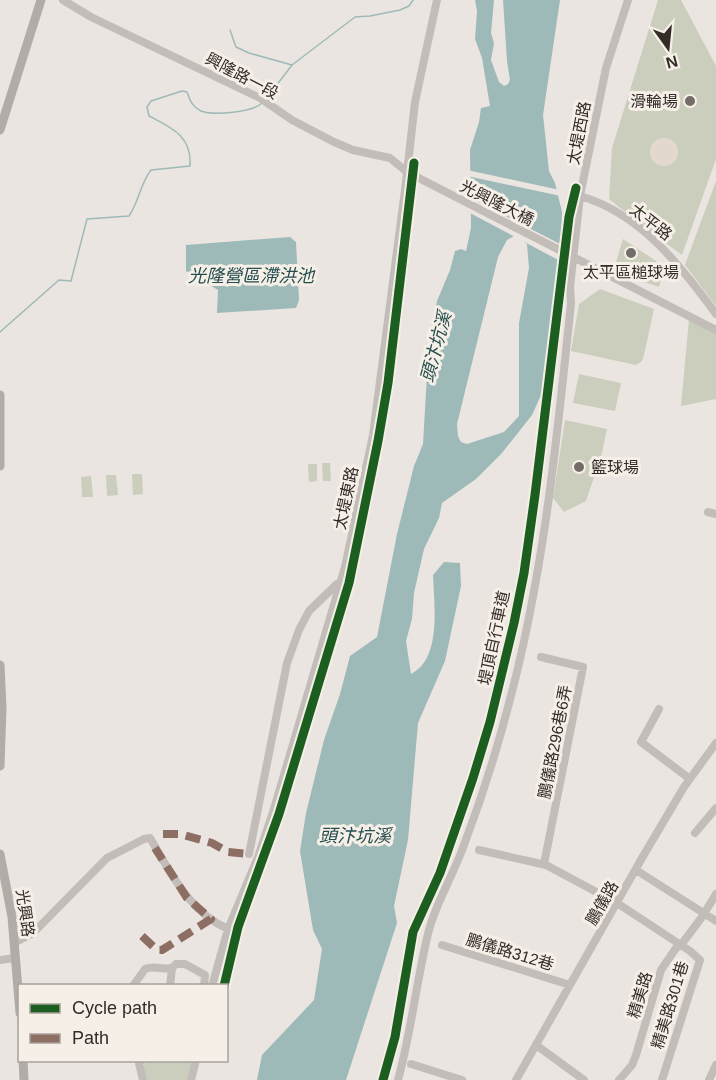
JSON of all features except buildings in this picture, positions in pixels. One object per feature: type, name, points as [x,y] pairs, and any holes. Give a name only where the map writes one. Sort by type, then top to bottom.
[{"type":"main road","points":[[0,130],[41,0]]},
{"type":"main road","points":[[0,395],[0,466]]},
{"type":"main road","points":[[0,665],[2,708],[0,766]]},
{"type":"main road","name":"光興路","points":[[0,854],[12,917],[18,991]]},
{"type":"main road","points":[[23,1062],[24,1080]]},
{"type":"street","name":"興隆路一段","points":[[63,0],[100,21],[260,98],[292,120],[334,142],[353,150],[390,158],[407,172]]},
{"type":"street","name":"太堤東路","points":[[213,984],[228,929],[258,856],[274,809],[345,567],[373,435],[415,102],[437,0]]},
{"type":"street","name":"太堤西路","points":[[398,1080],[410,1030],[427,936],[484,788],[522,651],[540,560],[548,502],[572,298],[570,287],[580,196],[606,68],[628,0]]},
{"type":"street","name":"光興隆大橋","points":[[407,172],[574,258]]},
{"type":"street","name":"太平路","points":[[580,196],[623,216],[668,252],[716,314]]},
{"type":"street","points":[[574,258],[716,330]]},
{"type":"street","points":[[249,854],[287,663],[299,630],[309,611],[337,584]]},
{"type":"street","name":"鵬儀路296巷6弄","points":[[541,657],[584,667],[544,864]]},
{"type":"street","points":[[659,709],[641,742],[690,779]]},
{"type":"street","name":"鵬儀路","points":[[516,1080],[690,779],[716,743]]},
{"type":"street","points":[[695,833],[716,808]]},
{"type":"street","points":[[14,943],[33,933],[108,858],[150,838],[187,898],[215,923],[228,929]]},
{"type":"street","points":[[479,850],[544,864],[617,903],[681,945]]},
{"type":"street","points":[[636,870],[716,921]]},
{"type":"street","name":"精美路","points":[[619,1080],[632,1065],[636,1055],[661,970],[704,915],[716,894]]},
{"type":"street","name":"鵬儀路312巷","points":[[442,945],[570,985]]},
{"type":"street","name":"精美路301巷","points":[[662,1080],[700,964],[700,960],[681,945]]},
{"type":"street","points":[[0,960],[15,958]]},
{"type":"street","points":[[134,984],[141,971],[153,966],[163,969],[172,968],[176,964],[185,964],[202,973],[205,981]]},
{"type":"street","points":[[170,984],[172,968]]},
{"type":"street","points":[[536,1045],[584,1080]]},
{"type":"street","points":[[140,1062],[143,1080]]},
{"type":"street","points":[[191,1080],[196,1062]]},
{"type":"street","points":[[411,1064],[462,1080]]},
{"type":"street","points":[[709,1080],[716,1066]]},
{"type":"green space","points":[[658,0],[681,0],[716,66],[716,159],[682,255],[663,241],[672,230],[662,221],[652,233],[609,199],[612,148]]},
{"type":"green space","points":[[716,181],[716,306],[685,265]]},
{"type":"green space","name":"太平區槌球場","points":[[623,239],[665,267],[659,287],[613,272]]},
{"type":"green space","points":[[600,289],[654,309],[644,355],[642,361],[636,365],[571,351],[579,304]]},
{"type":"green space","points":[[689,319],[716,332],[716,399],[681,406]]},
{"type":"green space","points":[[579,374],[621,383],[615,411],[573,403]]},
{"type":"green space","points":[[565,420],[607,429],[601,457],[586,501],[564,512],[553,498]]},
{"type":"green space","points":[[322,463],[330,463],[331,481],[323,481]]},
{"type":"green space","points":[[308,464],[317,464],[317,481],[309,482]]},
{"type":"green space","points":[[132,474],[142,474],[143,494],[133,495]]},
{"type":"green space","points":[[106,475],[116,475],[118,495],[107,496]]},
{"type":"green space","points":[[91,476],[93,497],[82,497],[81,477]]},
{"type":"green space","points":[[147,1062],[192,1062],[187,1080],[147,1080],[143,1065]]},
{"type":"shaded area","points":[[664,138],[674,142],[678,152],[674,162],[664,166],[654,162],[650,152],[654,142]]},
{"type":"water","name":"頭汴坑溪","points":[[475,0],[494,0],[491,33],[494,43],[491,60],[499,82],[504,86],[510,80],[503,0],[560,0],[543,115],[549,171],[555,183],[562,212],[561,244],[546,384],[532,415],[502,453],[476,479],[442,503],[439,518],[424,549],[406,641],[411,674],[421,667],[432,644],[435,615],[433,575],[444,562],[460,563],[461,586],[445,661],[418,723],[408,840],[394,906],[397,923],[346,1080],[257,1080],[262,1055],[314,1000],[322,949],[313,930],[300,851],[306,813],[324,740],[350,656],[377,637],[397,534],[414,466],[423,444],[428,357],[437,301],[455,251],[461,249],[466,251],[471,228],[470,150],[481,108],[490,106],[482,58],[475,39],[477,11]],"holes":[[[514,236],[520,237],[527,244],[529,268],[519,323],[519,416],[504,432],[467,444],[461,442],[457,424],[498,257],[507,240]]]},
{"type":"water","name":"光隆營區滯洪池","points":[[290,237],[296,242],[299,300],[296,308],[217,313],[218,290],[186,271],[186,245]]},
{"type":"pier","points":[[467,170],[560,190],[561,196],[467,176]]},
{"type":"pier","points":[[467,196],[562,245],[564,243],[562,262],[468,212]]},
{"type":"waterway","points":[[266,99],[292,65],[355,17],[400,10],[409,6],[413,0]]},
{"type":"waterway","points":[[230,30],[236,47],[292,65]]},
{"type":"waterway","points":[[0,332],[59,280],[71,281],[87,219],[129,216],[151,170],[190,166],[188,147],[184,140],[173,129],[149,116],[147,107],[151,101],[182,91],[187,92],[195,107],[201,111],[215,113],[242,111],[262,103]]},
{"type":"marked path","points":[[163,834],[180,834],[212,843],[228,852],[249,854]]},
{"type":"marked path","points":[[142,936],[157,950],[162,950],[211,919],[187,898],[155,848]]},
{"type":"cycle path","points":[[224,984],[238,927],[279,814],[349,583],[388,383],[414,163]]},
{"type":"cycle path","name":"堤頂自行車道","points":[[383,1080],[395,1037],[413,932],[440,873],[473,778],[490,722],[514,623],[524,573],[569,217],[576,188]]},
{"type":"place","name":"滑輪場","points":[[690,101]]},
{"type":"place","name":"太平區槌球場","points":[[631,253]]},
{"type":"place","name":"籃球場","points":[[579,467]]}]
